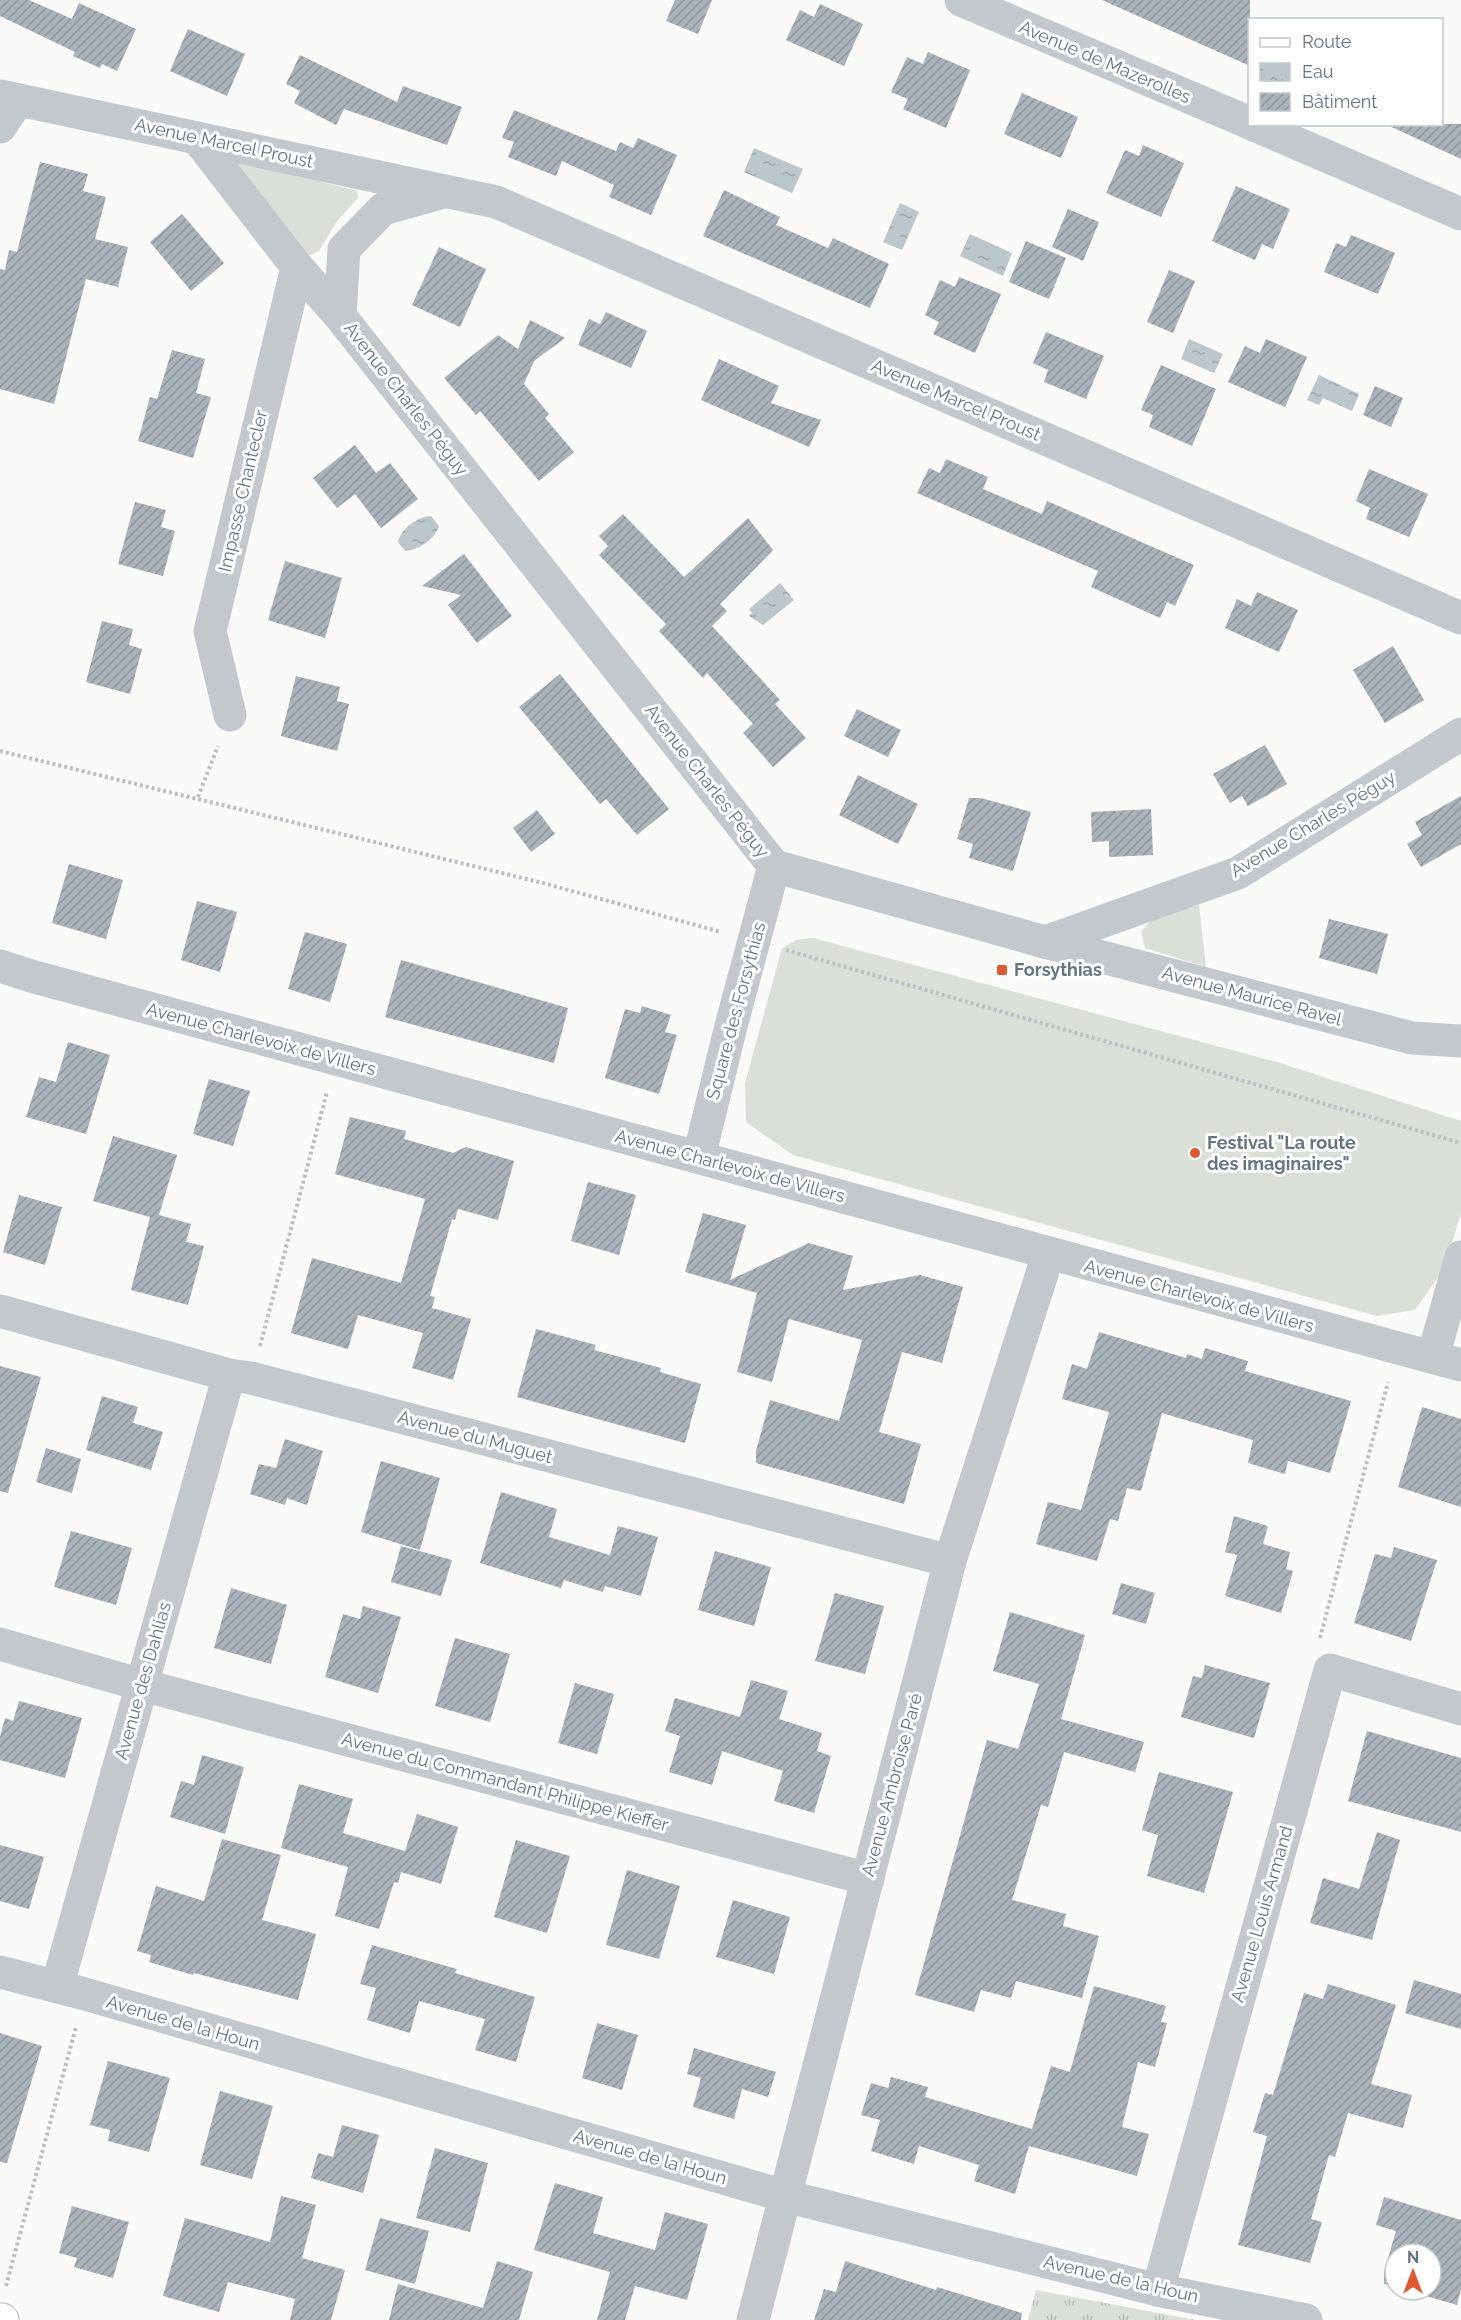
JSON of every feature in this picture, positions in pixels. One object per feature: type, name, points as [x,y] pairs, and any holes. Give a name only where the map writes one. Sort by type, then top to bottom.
[{"type":"street","name":"Avenue de Mazerolles","points":[[961,0],[1248,123]]},
{"type":"street","points":[[0,127],[9,98]]},
{"type":"street","name":"Avenue Marcel Proust","points":[[9,98],[496,202],[1461,618]]},
{"type":"street","name":"Avenue de Mazerolles","points":[[1256,126],[1461,214]]},
{"type":"street","name":"Avenue Charles Péguy","points":[[197,138],[774,866],[1045,942],[1238,873],[1461,734]]},
{"type":"street","points":[[340,316],[344,249],[383,209],[447,190]]},
{"type":"street","name":"Impasse Chantecler","points":[[230,714],[210,631],[297,267]]},
{"type":"street","name":"Square des Forsythias","points":[[699,1157],[774,866]]},
{"type":"street","name":"Avenue Maurice Ravel","points":[[1045,942],[1412,1038],[1461,1041]]},
{"type":"street","name":"Avenue Charlevoix de Villers","points":[[0,966],[1048,1255],[1447,1361]]},
{"type":"street","name":"Avenue Ambroise Paré","points":[[753,2320],[950,1561],[1048,1255]]},
{"type":"street","points":[[1447,1361],[1461,1257]]},
{"type":"street","name":"Avenue du Muguet","points":[[0,1311],[240,1377],[950,1561]]},
{"type":"street","name":"Avenue des Dahlias","points":[[71,1990],[142,1684],[240,1377]]},
{"type":"street","name":"Avenue du Commandant Philippe Kieffer","points":[[0,1644],[868,1879]]},
{"type":"street","points":[[1330,1670],[1461,1709]]},
{"type":"street","name":"Avenue Louis Armand","points":[[1158,2290],[1330,1670]]},
{"type":"street","name":"Avenue de la Houn","points":[[0,1972],[71,1990],[784,2196],[1158,2290],[1306,2320]]},
{"type":"path","points":[[198,797],[230,714]]},
{"type":"path","points":[[240,1377],[335,1060]]},
{"type":"path","points":[[1330,1670],[1318,1645],[1397,1349]]},
{"type":"path","points":[[2,2312],[71,1990]]},
{"type":"green space","points":[[240,161],[357,191],[358,198],[337,221],[319,251],[308,256],[235,164]]},
{"type":"green space","points":[[1199,905],[1206,967],[1145,948],[1141,932],[1153,918]]},
{"type":"green space","points":[[813,938],[1277,1062],[1461,1121],[1461,1214],[1443,1270],[1415,1310],[1377,1316],[793,1155],[746,1122],[745,1083],[782,948],[796,940]]},
{"type":"green space","points":[[1036,2290],[1196,2320],[1028,2320]]},
{"type":"water","points":[[754,148],[803,169],[792,193],[744,172]]},
{"type":"water","points":[[900,203],[919,212],[902,250],[883,242]]},
{"type":"water","points":[[970,234],[1012,253],[1003,276],[960,256]]},
{"type":"water","points":[[1189,339],[1223,354],[1214,373],[1181,359]]},
{"type":"water","points":[[1319,375],[1359,394],[1352,411],[1323,398],[1319,405],[1307,400]]},
{"type":"water","points":[[431,516],[439,526],[437,531],[421,546],[405,551],[398,542],[402,532],[415,521]]},
{"type":"water","points":[[780,583],[794,600],[763,625],[749,616],[752,613],[749,609]]},
{"type":"building","points":[[0,0],[29,0],[72,19],[79,3],[136,29],[117,71],[102,64],[100,68],[73,56],[75,52],[0,16]]},
{"type":"building","points":[[675,0],[712,0],[698,34],[666,21]]},
{"type":"building","points":[[1102,0],[1250,0],[1248,65]]},
{"type":"building","points":[[820,4],[863,24],[844,66],[786,40],[800,10],[814,17]]},
{"type":"building","points":[[188,29],[245,54],[227,96],[170,71]]},
{"type":"building","points":[[928,52],[970,70],[946,128],[903,109],[908,99],[891,92],[907,57],[923,64]]},
{"type":"building","points":[[300,55],[397,102],[403,86],[462,107],[447,145],[344,109],[336,125],[294,103],[300,91],[286,84]]},
{"type":"building","points":[[1022,93],[1078,117],[1061,158],[1004,134]]},
{"type":"building","points":[[514,110],[616,151],[620,142],[633,148],[638,138],[677,155],[651,215],[609,197],[614,185],[562,161],[556,176],[508,157],[514,142],[502,138]]},
{"type":"building","points":[[1461,124],[1461,159],[1389,126]]},
{"type":"building","points":[[1143,145],[1184,163],[1161,217],[1106,193],[1125,150],[1139,156]]},
{"type":"building","points":[[40,162],[88,174],[83,191],[106,197],[95,239],[128,247],[118,287],[86,279],[54,404],[0,389],[0,269],[5,270],[9,250],[17,252]]},
{"type":"building","points":[[1236,186],[1290,209],[1273,249],[1262,244],[1255,260],[1212,241]]},
{"type":"building","points":[[724,190],[780,217],[776,225],[828,248],[833,238],[889,264],[870,308],[703,236]]},
{"type":"building","points":[[1068,209],[1099,222],[1083,261],[1052,247]]},
{"type":"building","points":[[182,214],[224,263],[191,291],[150,242]]},
{"type":"building","points":[[1351,235],[1395,253],[1378,294],[1324,272],[1336,243],[1346,247]]},
{"type":"building","points":[[1026,241],[1066,258],[1049,299],[1009,282]]},
{"type":"building","points":[[439,247],[486,269],[460,327],[412,305]]},
{"type":"building","points":[[1169,270],[1195,281],[1173,333],[1147,322]]},
{"type":"building","points":[[959,277],[1001,294],[975,353],[933,334],[939,322],[925,315],[940,280],[955,287]]},
{"type":"building","points":[[606,312],[647,331],[631,368],[578,345],[589,319],[600,324]]},
{"type":"building","points":[[530,320],[565,338],[534,361],[524,384],[549,414],[545,418],[574,452],[539,481],[480,411],[476,415],[444,378],[498,335],[518,349]]},
{"type":"building","points":[[1046,332],[1104,356],[1086,399],[1044,382],[1048,370],[1033,363]]},
{"type":"building","points":[[1266,339],[1307,357],[1285,407],[1228,382],[1245,346],[1260,353]]},
{"type":"building","points":[[172,350],[205,359],[196,393],[211,397],[193,458],[138,441],[150,397],[157,399]]},
{"type":"building","points":[[719,359],[779,386],[771,403],[821,420],[809,447],[701,400]]},
{"type":"building","points":[[1161,365],[1216,389],[1192,446],[1149,427],[1153,415],[1141,410]]},
{"type":"building","points":[[1375,386],[1403,398],[1391,427],[1363,415]]},
{"type":"building","points":[[355,445],[376,473],[390,463],[418,499],[381,528],[355,494],[337,508],[313,478]]},
{"type":"building","points":[[946,459],[988,477],[983,489],[1042,514],[1047,501],[1194,565],[1175,606],[1167,602],[1160,618],[1091,587],[1098,571],[917,493],[929,468],[940,473]]},
{"type":"building","points":[[1369,469],[1428,494],[1409,537],[1366,519],[1370,508],[1356,501]]},
{"type":"building","points":[[135,502],[166,510],[161,527],[175,531],[163,576],[118,564]]},
{"type":"building","points":[[623,514],[684,577],[748,518],[773,550],[720,604],[727,611],[712,626],[780,700],[775,704],[806,738],[773,767],[743,733],[753,724],[707,673],[703,678],[659,631],[666,624],[599,555],[608,546],[599,536]]},
{"type":"building","points":[[464,554],[512,616],[477,643],[448,605],[461,595],[422,586]]},
{"type":"building","points":[[285,561],[342,578],[325,638],[268,620]]},
{"type":"building","points":[[1257,592],[1298,610],[1279,652],[1225,628],[1237,599],[1251,606]]},
{"type":"building","points":[[102,621],[133,629],[129,645],[142,649],[130,694],[86,682]]},
{"type":"building","points":[[1393,646],[1424,700],[1385,723],[1353,670]]},
{"type":"building","points":[[560,674],[669,809],[637,835],[606,799],[600,804],[519,707]]},
{"type":"building","points":[[296,676],[340,687],[337,701],[349,704],[337,751],[281,736]]},
{"type":"building","points":[[857,709],[901,730],[888,757],[844,736]]},
{"type":"building","points":[[1265,745],[1287,784],[1248,806],[1242,796],[1230,803],[1213,774]]},
{"type":"building","points":[[858,775],[918,804],[898,844],[839,815]]},
{"type":"building","points":[[1461,796],[1461,844],[1421,867],[1407,844],[1422,835],[1415,822]]},
{"type":"building","points":[[969,798],[981,798],[1031,812],[1013,871],[969,858],[973,844],[957,839]]},
{"type":"building","points":[[1151,809],[1153,855],[1109,857],[1109,841],[1092,842],[1091,812]]},
{"type":"building","points":[[537,810],[555,834],[531,852],[513,828]]},
{"type":"building","points":[[69,864],[123,880],[106,939],[52,923]]},
{"type":"building","points":[[197,901],[237,912],[220,972],[181,960]]},
{"type":"building","points":[[1329,919],[1388,934],[1377,974],[1319,958]]},
{"type":"building","points":[[305,932],[347,944],[330,1002],[288,989]]},
{"type":"building","points":[[401,960],[568,1008],[554,1063],[385,1017]]},
{"type":"building","points":[[642,1006],[671,1015],[665,1032],[677,1035],[659,1094],[605,1078],[625,1009],[640,1013]]},
{"type":"building","points":[[68,1042],[110,1055],[86,1134],[26,1117],[39,1077],[56,1082]]},
{"type":"building","points":[[209,1079],[250,1091],[233,1146],[193,1134]]},
{"type":"building","points":[[350,1117],[406,1131],[404,1139],[453,1153],[466,1147],[514,1161],[498,1220],[458,1209],[455,1220],[452,1219],[430,1296],[435,1297],[432,1308],[471,1319],[453,1380],[412,1368],[423,1333],[358,1315],[348,1349],[291,1333],[312,1258],[401,1283],[425,1199],[335,1174]]},
{"type":"building","points":[[113,1136],[177,1155],[159,1215],[191,1224],[186,1242],[204,1246],[188,1305],[131,1290],[150,1217],[93,1201]]},
{"type":"building","points":[[588,1182],[636,1195],[619,1255],[571,1241]]},
{"type":"building","points":[[19,1195],[62,1207],[45,1265],[3,1252]]},
{"type":"building","points":[[703,1213],[746,1225],[730,1280],[809,1243],[853,1256],[843,1290],[920,1275],[963,1287],[942,1363],[902,1352],[879,1432],[921,1444],[904,1504],[756,1463],[756,1451],[770,1400],[839,1421],[862,1340],[789,1319],[772,1382],[737,1372],[757,1293],[685,1272]]},
{"type":"building","points":[[536,1329],[596,1345],[594,1350],[661,1368],[660,1372],[701,1384],[685,1443],[517,1397]]},
{"type":"building","points":[[1099,1332],[1186,1358],[1187,1354],[1202,1359],[1205,1348],[1248,1361],[1245,1371],[1351,1401],[1330,1473],[1288,1461],[1285,1474],[1248,1463],[1253,1440],[1162,1413],[1141,1491],[1127,1488],[1118,1521],[1110,1519],[1097,1561],[1036,1544],[1048,1502],[1081,1510],[1109,1412],[1062,1399],[1072,1364],[1087,1369]]},
{"type":"building","points":[[0,1366],[41,1377],[8,1493],[0,1491]]},
{"type":"building","points":[[102,1396],[138,1407],[133,1423],[163,1432],[151,1470],[86,1450]]},
{"type":"building","points":[[1422,1407],[1461,1419],[1461,1507],[1398,1487]]},
{"type":"building","points":[[285,1439],[323,1451],[307,1505],[287,1498],[285,1505],[250,1494],[259,1464],[276,1468]]},
{"type":"building","points":[[46,1448],[81,1459],[72,1493],[36,1482]]},
{"type":"building","points":[[381,1461],[440,1478],[420,1550],[361,1532]]},
{"type":"building","points":[[501,1492],[557,1509],[549,1537],[610,1555],[618,1526],[658,1537],[641,1596],[605,1586],[603,1592],[564,1580],[561,1588],[480,1563]]},
{"type":"building","points":[[1234,1516],[1268,1526],[1263,1544],[1290,1552],[1286,1569],[1293,1571],[1281,1613],[1225,1596],[1237,1555],[1225,1552]]},
{"type":"building","points":[[71,1531],[132,1548],[116,1605],[54,1587]]},
{"type":"building","points":[[401,1546],[452,1560],[441,1596],[391,1582]]},
{"type":"building","points":[[1394,1547],[1437,1560],[1411,1641],[1354,1623],[1375,1554],[1391,1558]]},
{"type":"building","points":[[715,1551],[771,1567],[754,1626],[698,1610]]},
{"type":"building","points":[[1121,1583],[1155,1593],[1146,1624],[1112,1614]]},
{"type":"building","points":[[231,1588],[287,1605],[271,1664],[214,1648]]},
{"type":"building","points":[[835,1593],[884,1606],[865,1674],[815,1661]]},
{"type":"building","points":[[363,1606],[401,1617],[378,1693],[325,1677],[343,1614],[360,1619]]},
{"type":"building","points":[[1010,1612],[1085,1635],[1061,1719],[1144,1742],[1135,1772],[1064,1752],[1048,1807],[1041,1805],[1012,1900],[1066,1914],[1063,1926],[1099,1936],[1082,1998],[1016,1981],[1011,1998],[981,1990],[974,2012],[915,1995],[987,1740],[1018,1749],[1039,1684],[993,1671]]},
{"type":"building","points":[[455,1638],[510,1654],[490,1722],[435,1706]]},
{"type":"building","points":[[1205,1665],[1270,1683],[1254,1738],[1181,1717],[1193,1676],[1202,1678]]},
{"type":"building","points":[[751,1680],[788,1691],[779,1719],[822,1733],[817,1751],[831,1756],[814,1813],[774,1801],[783,1771],[722,1751],[712,1785],[669,1772],[680,1736],[665,1731],[675,1698],[740,1717]]},
{"type":"building","points":[[575,1683],[614,1694],[597,1754],[558,1743]]},
{"type":"building","points":[[19,1701],[82,1718],[65,1778],[0,1760],[0,1737],[5,1718],[13,1721]]},
{"type":"building","points":[[1367,1731],[1461,1758],[1461,1832],[1348,1801]]},
{"type":"building","points":[[202,1755],[244,1767],[225,1834],[170,1817],[181,1781],[194,1785]]},
{"type":"building","points":[[1159,1772],[1233,1792],[1204,1893],[1147,1876],[1158,1835],[1142,1830]]},
{"type":"building","points":[[299,1784],[353,1799],[343,1833],[405,1851],[417,1814],[458,1827],[441,1884],[401,1872],[398,1883],[394,1882],[379,1929],[335,1916],[348,1867],[281,1848]]},
{"type":"building","points":[[1377,1832],[1400,1840],[1372,1940],[1310,1923],[1323,1878],[1359,1889]]},
{"type":"building","points":[[222,1839],[281,1855],[262,1920],[316,1934],[298,2000],[149,1962],[151,1955],[137,1951],[156,1886],[204,1901]]},
{"type":"building","points":[[516,1840],[570,1856],[547,1933],[494,1917]]},
{"type":"building","points":[[0,1845],[44,1857],[29,1909],[0,1901]]},
{"type":"building","points":[[627,1870],[680,1886],[659,1959],[606,1945]]},
{"type":"building","points":[[733,1900],[790,1917],[774,1974],[716,1957]]},
{"type":"building","points":[[372,1945],[457,1969],[455,1973],[535,1997],[516,2062],[475,2050],[485,2019],[419,2001],[410,2033],[367,2020],[376,1988],[360,1984]]},
{"type":"building","points":[[1414,1980],[1461,1994],[1461,2029],[1405,2013]]},
{"type":"building","points":[[1328,1984],[1396,2005],[1371,2084],[1412,2095],[1403,2128],[1348,2113],[1335,2157],[1329,2155],[1311,2219],[1322,2222],[1310,2263],[1238,2245],[1267,2136],[1253,2132],[1265,2093],[1273,2095],[1304,1993],[1323,1999]]},
{"type":"building","points":[[1094,1986],[1166,2006],[1161,2022],[1167,2023],[1155,2067],[1138,2062],[1122,2127],[1149,2134],[1137,2176],[1029,2146],[1015,2194],[974,2181],[979,2165],[919,2146],[914,2164],[871,2151],[880,2120],[861,2115],[871,2083],[888,2088],[891,2077],[928,2087],[925,2097],[1032,2129],[1051,2066],[1070,2072]]},
{"type":"building","points":[[597,2023],[638,2035],[622,2090],[582,2078]]},
{"type":"building","points":[[0,2033],[42,2046],[7,2163],[0,2162]]},
{"type":"building","points":[[694,2048],[776,2072],[768,2097],[742,2089],[734,2119],[693,2107],[701,2078],[687,2074]]},
{"type":"building","points":[[108,2061],[170,2078],[149,2152],[108,2141],[110,2130],[90,2125]]},
{"type":"building","points":[[220,2091],[273,2106],[252,2179],[200,2165]]},
{"type":"building","points":[[342,2125],[379,2135],[363,2193],[311,2178],[318,2153],[333,2157]]},
{"type":"building","points":[[435,2148],[488,2163],[470,2232],[416,2218]]},
{"type":"building","points":[[555,2183],[603,2197],[593,2233],[655,2250],[665,2212],[708,2224],[687,2300],[635,2286],[625,2320],[597,2320],[610,2272],[534,2250]]},
{"type":"building","points":[[281,2196],[316,2205],[302,2258],[345,2270],[331,2320],[290,2320],[295,2299],[228,2282],[219,2312],[163,2296],[185,2218],[270,2242]]},
{"type":"building","points":[[1384,2197],[1461,2220],[1461,2289],[1457,2305],[1443,2301],[1443,2242],[1393,2242],[1396,2231],[1376,2225]]},
{"type":"building","points":[[72,2206],[129,2222],[113,2278],[74,2267],[77,2258],[59,2253]]},
{"type":"building","points":[[380,2218],[429,2231],[415,2284],[365,2270]]},
{"type":"building","points":[[497,2261],[533,2272],[519,2320],[389,2320],[398,2284],[483,2308]]},
{"type":"building","points":[[845,2261],[936,2290],[937,2287],[1022,2313],[1021,2320],[814,2320],[824,2289],[836,2292]]},
{"type":"place","name":"Forsythias","points":[[1002,970]]},
{"type":"place","name":"Festival \"La route des imaginaires\"","points":[[1195,1153]]}]
